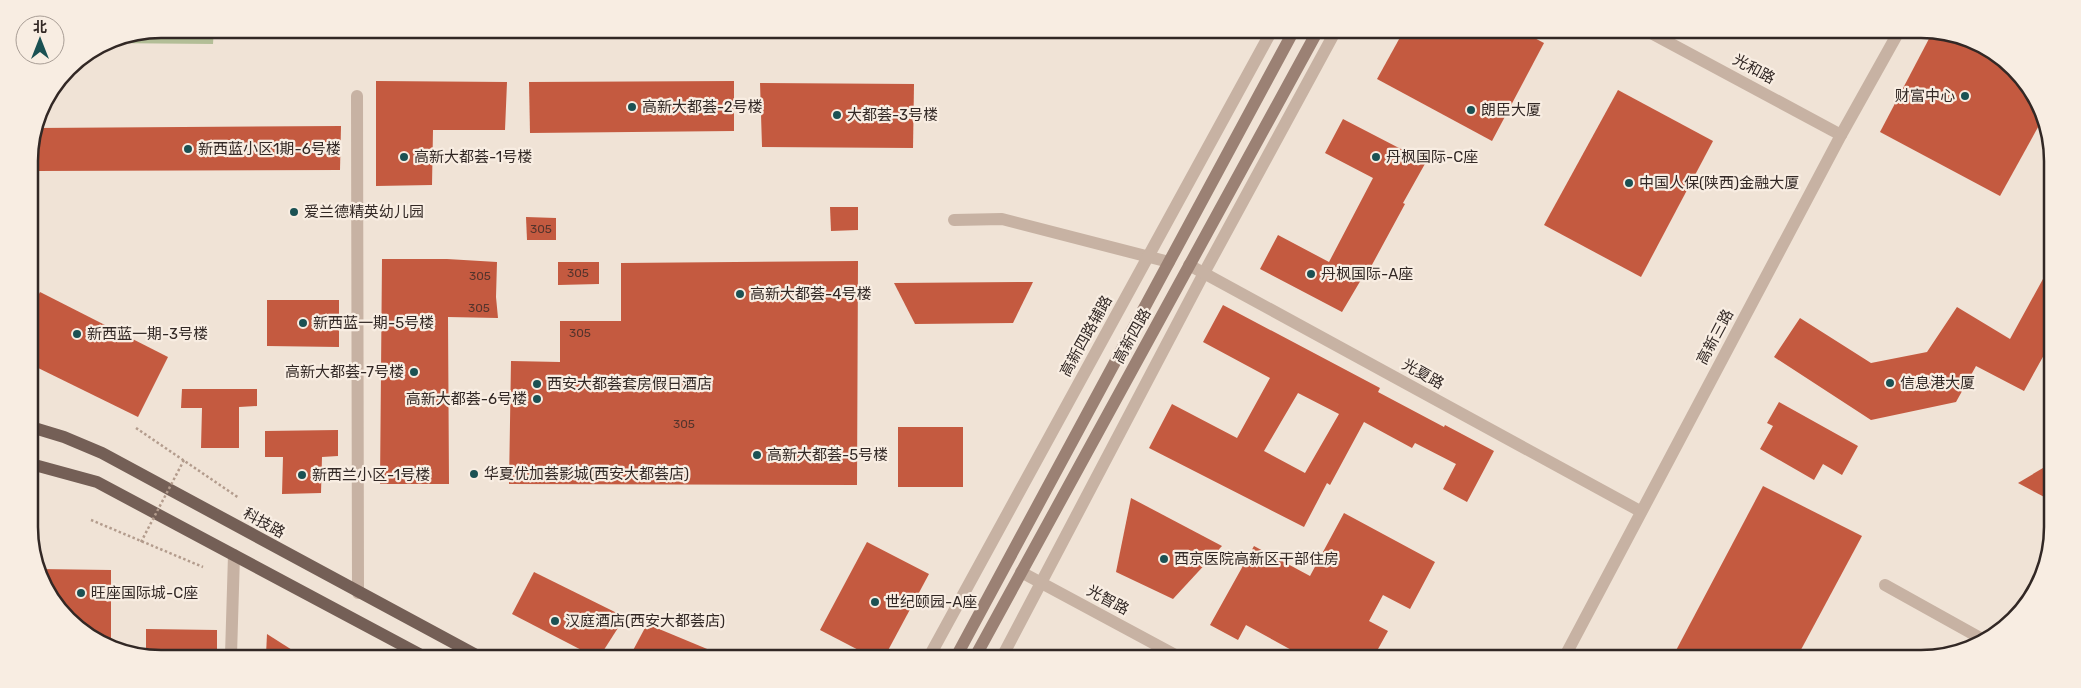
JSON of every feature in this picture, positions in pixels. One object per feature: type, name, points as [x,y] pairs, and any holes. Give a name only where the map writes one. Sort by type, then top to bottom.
[{"type":"main road","name":"高新四路","points":[[960,650],[1290,37]]},
{"type":"main road","name":"高新四路","points":[[979,650],[1314,37]]},
{"type":"main road","name":"科技路","points":[[37,429],[64,437],[102,453],[467,650]]},
{"type":"main road","points":[[37,466],[97,482],[412,650]]},
{"type":"street","name":"高新四路辅路","points":[[932,650],[1268,37]]},
{"type":"street","points":[[1006,650],[1204,273],[1332,37]]},
{"type":"street","name":"光和路","points":[[1660,37],[1841,135]]},
{"type":"street","name":"高新三路","points":[[1568,650],[1640,511],[1841,135],[1896,37]]},
{"type":"street","points":[[358,96],[358,593]]},
{"type":"street","points":[[954,220],[1002,219],[1169,262]]},
{"type":"street","name":"光夏路","points":[[1190,265],[1640,511]]},
{"type":"street","points":[[231,650],[234,555]]},
{"type":"street","name":"光智路","points":[[1021,572],[1166,650]]},
{"type":"street","points":[[1885,584],[1978,637]]},
{"type":"path","points":[[136,428],[239,498]]},
{"type":"path","points":[[141,542],[184,460]]},
{"type":"path","points":[[91,520],[202,567]]},
{"type":"green space","points":[[152,38],[213,38],[213,44],[124,43]]},
{"type":"building","name":"朗臣大厦","points":[[1400,37],[1533,37],[1544,43],[1492,141],[1377,79]]},
{"type":"building","name":"财富中心","points":[[1929,38],[1968,47],[1996,63],[2018,85],[2034,113],[2038,126],[2000,196],[1880,132]]},
{"type":"building","name":"高新大都荟-1号楼","points":[[376,81],[507,82],[505,130],[433,130],[432,185],[376,186]]},
{"type":"building","name":"高新大都荟-2号楼","points":[[734,81],[734,131],[530,133],[529,82]]},
{"type":"building","name":"大都荟-3号楼","points":[[760,83],[914,84],[913,148],[762,147]]},
{"type":"building","name":"中国人保(陕西)金融大厦","points":[[1618,90],[1713,141],[1641,277],[1544,225]]},
{"type":"building","points":[[1343,119],[1426,162],[1367,274],[1365,273],[1342,312],[1260,269],[1278,235],[1329,262],[1373,178],[1325,153]]},
{"type":"building","name":"新西蓝小区1期-6号楼","points":[[341,126],[340,170],[38,171],[38,152],[42,128]]},
{"type":"building","points":[[830,207],[858,207],[858,230],[831,231]]},
{"type":"building","points":[[526,217],[556,218],[556,240],[527,240]]},
{"type":"building","name":"高新大都荟-7号楼","points":[[382,259],[447,259],[497,262],[496,297],[498,318],[448,317],[449,484],[380,484]]},
{"type":"building","points":[[858,261],[857,485],[509,484],[511,361],[560,362],[560,321],[621,321],[621,263]]},
{"type":"building","points":[[558,262],[599,262],[599,284],[558,285]]},
{"type":"building","name":"信息港大厦","points":[[2044,277],[2044,355],[2024,391],[1976,366],[1956,402],[1871,420],[1774,357],[1800,318],[1871,363],[1927,352],[1957,307],[2010,339]]},
{"type":"building","points":[[1033,282],[1013,323],[915,324],[894,283]]},
{"type":"building","name":"新西蓝一期-3号楼","points":[[40,292],[168,357],[138,417],[37,368],[38,297]]},
{"type":"building","name":"新西蓝一期-5号楼","points":[[267,300],[339,300],[339,347],[267,346]]},
{"type":"building","points":[[1223,305],[1380,388],[1378,392],[1494,451],[1467,502],[1443,489],[1456,464],[1415,443],[1412,448],[1364,422],[1330,485],[1327,483],[1304,527],[1149,448],[1172,404],[1237,438],[1270,378],[1203,342]],"holes":[[[1298,393],[1339,414],[1305,473],[1264,451]]]},
{"type":"building","points":[[182,389],[257,389],[257,406],[239,407],[239,448],[201,448],[202,408],[181,408]]},
{"type":"building","points":[[1779,402],[1858,446],[1842,475],[1823,464],[1814,480],[1760,449],[1773,426],[1767,423]]},
{"type":"building","points":[[898,427],[963,427],[963,487],[898,487]]},
{"type":"building","name":"新西兰小区-1号楼","points":[[338,430],[338,456],[322,457],[321,493],[282,494],[283,457],[265,457],[265,431]]},
{"type":"building","points":[[2044,467],[2044,497],[2018,483]]},
{"type":"building","points":[[1763,486],[1862,536],[1801,650],[1676,650]]},
{"type":"building","name":"西京医院高新区干部住房","points":[[1131,498],[1222,546],[1173,599],[1116,572]]},
{"type":"building","points":[[1344,513],[1435,562],[1410,609],[1383,595],[1369,621],[1388,631],[1377,650],[1291,650],[1246,625],[1238,640],[1210,625],[1254,546],[1310,576]]},
{"type":"building","name":"世纪颐园-A座","points":[[867,542],[929,574],[888,650],[858,650],[820,630]]},
{"type":"building","name":"旺座国际城-C座","points":[[45,569],[111,570],[111,640],[85,625],[68,609],[58,596]]},
{"type":"building","points":[[534,572],[625,617],[604,650],[581,650],[512,614]]},
{"type":"building","points":[[647,624],[710,650],[633,650]]},
{"type":"building","points":[[146,629],[217,630],[217,650],[146,649]]},
{"type":"building","points":[[267,634],[292,650],[266,650]]},
{"type":"place","name":"财富中心","points":[[1965,96]]},
{"type":"place","name":"高新大都荟-2号楼","points":[[632,107]]},
{"type":"place","name":"朗臣大厦","points":[[1471,110]]},
{"type":"place","name":"大都荟-3号楼","points":[[837,115]]},
{"type":"place","name":"新西蓝小区1期-6号楼","points":[[188,149]]},
{"type":"place","name":"高新大都荟-1号楼","points":[[404,157]]},
{"type":"place","name":"丹枫国际-C座","points":[[1376,157]]},
{"type":"place","name":"中国人保(陕西)金融大厦","points":[[1629,183]]},
{"type":"place","name":"爱兰德精英幼儿园","points":[[294,212]]},
{"type":"place","name":"丹枫国际-A座","points":[[1311,274]]},
{"type":"place","name":"高新大都荟-4号楼","points":[[740,294]]},
{"type":"place","name":"新西蓝一期-5号楼","points":[[303,323]]},
{"type":"place","name":"新西蓝一期-3号楼","points":[[77,334]]},
{"type":"place","name":"高新大都荟-7号楼","points":[[414,372]]},
{"type":"place","name":"信息港大厦","points":[[1890,383]]},
{"type":"place","name":"西安大都荟套房假日酒店","points":[[537,384]]},
{"type":"place","name":"高新大都荟-6号楼","points":[[537,399]]},
{"type":"place","name":"高新大都荟-5号楼","points":[[757,455]]},
{"type":"place","name":"华夏优加荟影城(西安大都荟店)","points":[[474,474]]},
{"type":"place","name":"新西兰小区-1号楼","points":[[302,475]]},
{"type":"place","name":"西京医院高新区干部住房","points":[[1164,559]]},
{"type":"place","name":"旺座国际城-C座","points":[[81,593]]},
{"type":"place","name":"世纪颐园-A座","points":[[875,602]]},
{"type":"place","name":"汉庭酒店(西安大都荟店)","points":[[555,621]]}]
